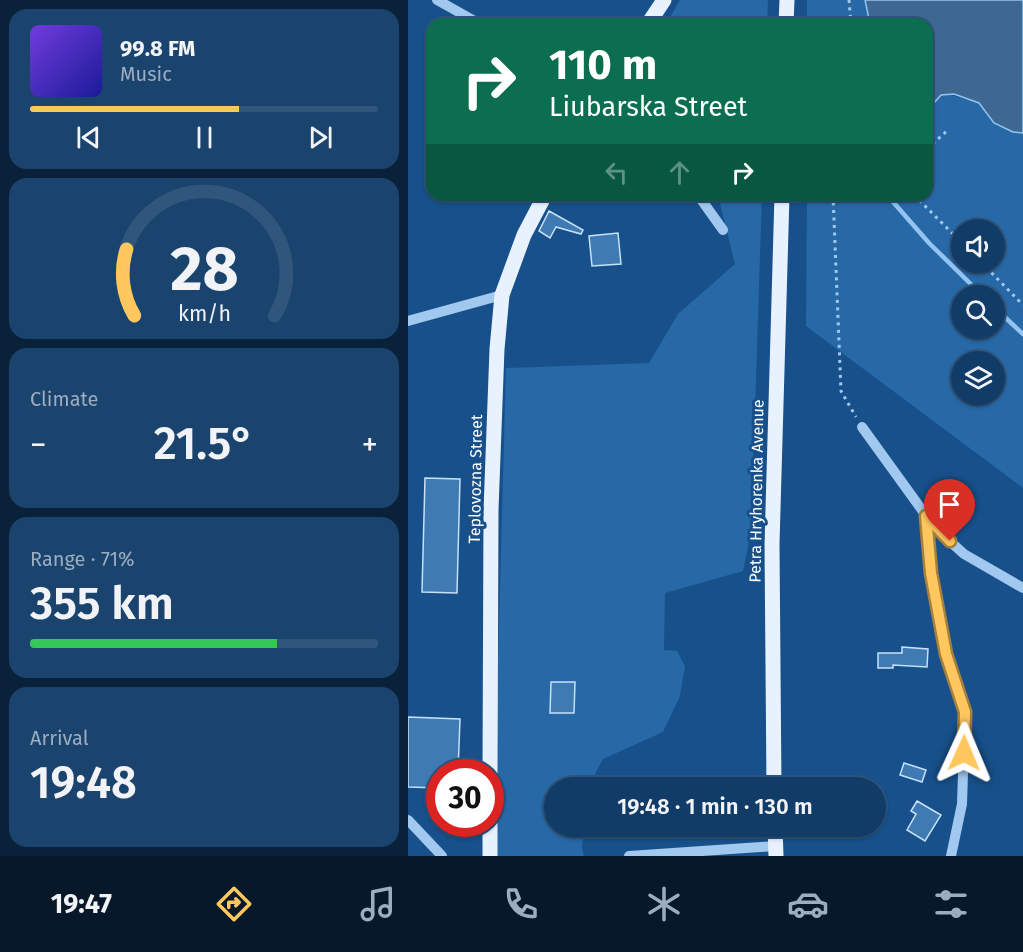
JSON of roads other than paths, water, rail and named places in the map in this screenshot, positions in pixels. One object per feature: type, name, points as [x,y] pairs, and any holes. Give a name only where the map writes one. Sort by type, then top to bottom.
[{"type":"main road","points":[[652,18],[664,0]]},
{"type":"main road","points":[[786,18],[787,0]]},
{"type":"main road","name":"Teplovozna Street","points":[[490,759],[491,510],[496,349],[502,295],[524,235],[542,201]]},
{"type":"main road","name":"Petra Hryhorenka Avenue","points":[[774,777],[772,544],[782,201]]},
{"type":"main road","points":[[490,837],[490,856]]},
{"type":"street","points":[[437,0],[469,18]]},
{"type":"street","points":[[702,201],[723,230]]},
{"type":"street","points":[[408,321],[502,295]]},
{"type":"street","points":[[862,427],[926,516],[964,554],[1023,588]]},
{"type":"street","points":[[926,516],[931,573],[946,654],[965,712],[962,804],[951,856]]},
{"type":"street","points":[[408,820],[442,856]]},
{"type":"street","points":[[629,856],[775,851]]},
{"type":"waterway","points":[[892,201],[929,243],[972,285]]},
{"type":"waterway","points":[[1005,317],[1023,334]]}]
